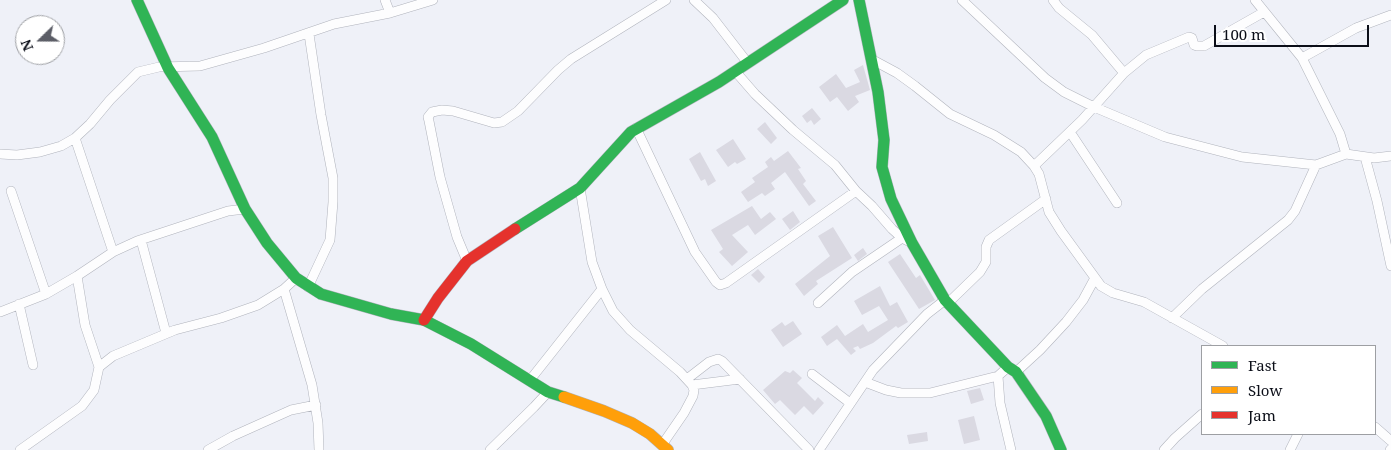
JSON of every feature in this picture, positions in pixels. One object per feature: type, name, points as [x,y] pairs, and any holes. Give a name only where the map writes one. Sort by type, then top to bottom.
[{"type":"street","points":[[137,0],[168,68],[212,137],[245,209],[266,243],[296,278],[321,294],[390,314],[424,320],[471,344],[548,392],[604,411],[632,423],[650,434],[665,448],[693,396],[690,382],[630,330],[614,311],[602,289],[592,262],[580,188]]},
{"type":"street","points":[[385,0],[390,13]]},
{"type":"street","points":[[0,154],[16,155],[40,152],[61,146],[75,138],[138,72],[152,68],[200,66],[309,34],[334,24],[390,13],[433,0]]},
{"type":"street","points":[[467,261],[457,237],[440,177],[428,117],[432,112],[442,110],[453,111],[494,123],[502,122],[518,111],[571,59],[666,0]]},
{"type":"street","points":[[694,0],[713,18],[747,62]]},
{"type":"street","points":[[424,320],[438,298],[467,261],[487,246],[580,188],[613,150],[636,128],[688,101],[843,0]]},
{"type":"street","points":[[859,0],[876,78],[884,140],[882,167],[891,199],[902,222],[907,241],[946,302],[1012,369],[1029,389],[1042,408],[1061,450]]},
{"type":"street","points":[[962,0],[1045,78],[1064,92],[1094,107],[1165,136],[1209,150],[1242,157],[1316,165],[1346,154],[1374,158],[1391,156]]},
{"type":"street","points":[[1054,0],[1059,8],[1092,35],[1124,73]]},
{"type":"street","points":[[1255,0],[1302,58],[1340,134],[1346,154]]},
{"type":"street","points":[[1034,166],[1070,132],[1124,73],[1146,55],[1189,37],[1192,38],[1194,45],[1204,46],[1264,12]]},
{"type":"street","points":[[1302,58],[1356,28],[1391,16]]},
{"type":"street","points":[[308,287],[330,240],[333,202],[333,178],[309,34]]},
{"type":"street","points":[[871,59],[897,73],[950,114],[1021,152],[1039,174],[1049,212],[1101,286],[1113,293],[1144,302],[1221,345]]},
{"type":"street","points":[[735,71],[755,94],[793,130],[835,165],[892,229],[907,241]]},
{"type":"street","points":[[636,128],[695,252],[720,285],[726,283],[856,190]]},
{"type":"street","points":[[1070,132],[1117,203]]},
{"type":"street","points":[[75,138],[113,252]]},
{"type":"street","points":[[1365,156],[1383,224],[1391,266]]},
{"type":"street","points":[[1172,318],[1202,290],[1288,220],[1295,211],[1316,165]]},
{"type":"street","points":[[11,191],[46,294]]},
{"type":"street","points":[[824,448],[850,403],[873,370],[927,314],[946,302],[980,272],[986,262],[986,247],[989,240],[1046,199]]},
{"type":"street","points":[[0,312],[46,294],[113,252],[141,240],[228,211],[245,209]]},
{"type":"street","points":[[892,229],[902,222]]},
{"type":"street","points":[[141,240],[166,334]]},
{"type":"street","points":[[818,303],[852,272],[907,241]]},
{"type":"street","points":[[20,450],[82,406],[94,390],[99,367],[85,325],[77,276]]},
{"type":"street","points":[[99,367],[113,356],[166,334],[258,305],[284,289],[296,278]]},
{"type":"street","points":[[865,382],[894,391],[930,393],[998,376],[1040,350],[1083,300],[1095,278]]},
{"type":"street","points":[[284,289],[312,385],[316,405],[319,450]]},
{"type":"street","points":[[530,380],[602,289]]},
{"type":"street","points":[[19,304],[33,365]]},
{"type":"street","points":[[690,382],[709,362],[718,359],[722,360],[809,450]]},
{"type":"street","points":[[812,374],[850,403]]},
{"type":"street","points":[[998,376],[1000,403],[1011,450]]},
{"type":"street","points":[[690,382],[740,379]]},
{"type":"street","points":[[490,450],[548,392]]},
{"type":"street","points":[[208,450],[248,429],[291,410],[316,405]]},
{"type":"street","points":[[1164,450],[1201,415]]},
{"type":"street","points":[[1376,428],[1391,441]]},
{"type":"street","points":[[1290,450],[1298,435]]},
{"type":"building","points":[[863,65],[870,90],[855,96],[859,102],[848,111],[837,97],[830,102],[819,87],[836,74],[846,88],[860,82],[854,70]]},
{"type":"building","points":[[812,108],[821,119],[814,125],[811,120],[807,123],[802,116]]},
{"type":"building","points":[[765,122],[777,138],[771,144],[757,129]]},
{"type":"building","points":[[733,139],[746,159],[737,164],[735,162],[728,167],[716,150]]},
{"type":"building","points":[[788,151],[801,168],[798,169],[806,181],[803,184],[816,201],[809,206],[785,172],[771,183],[775,189],[765,196],[762,193],[748,202],[741,192],[755,182],[752,178],[768,167],[765,162],[771,157],[774,161]]},
{"type":"building","points":[[700,152],[716,181],[708,186],[705,179],[701,181],[689,159]]},
{"type":"building","points":[[752,206],[761,219],[770,212],[776,219],[755,235],[748,225],[732,235],[748,252],[732,266],[719,252],[723,249],[711,230]]},
{"type":"building","points":[[793,211],[800,222],[790,230],[782,219]]},
{"type":"building","points":[[833,227],[852,258],[816,281],[818,284],[804,296],[795,284],[830,256],[818,236]]},
{"type":"building","points":[[863,248],[867,254],[858,261],[854,255]]},
{"type":"building","points":[[900,254],[916,278],[920,275],[935,300],[919,309],[888,262]]},
{"type":"building","points":[[758,269],[765,277],[759,283],[751,275]]},
{"type":"building","points":[[880,286],[890,306],[897,302],[908,322],[898,328],[896,326],[873,343],[860,349],[858,346],[853,348],[856,351],[851,355],[837,339],[827,346],[821,337],[837,325],[845,336],[863,324],[868,332],[888,320],[879,306],[862,315],[854,301]]},
{"type":"building","points":[[793,321],[802,334],[783,347],[771,330],[782,322],[785,326]]},
{"type":"building","points":[[793,370],[802,378],[797,383],[815,401],[818,397],[824,403],[813,415],[804,406],[795,415],[780,400],[775,404],[763,390],[785,371],[790,373]]},
{"type":"building","points":[[980,388],[984,400],[971,404],[967,391]]},
{"type":"building","points":[[974,416],[980,440],[964,444],[958,420]]},
{"type":"building","points":[[927,432],[928,441],[909,444],[907,435]]},
{"type":"traffic: fast","points":[[137,0],[168,68],[212,137],[245,209],[267,243],[296,278],[321,294],[391,314],[424,320],[471,344],[548,392],[564,397]]},
{"type":"traffic: fast","points":[[515,229],[580,188],[631,132],[719,82],[843,0]]},
{"type":"traffic: fast","points":[[859,0],[878,92],[884,140],[882,167],[891,199],[912,243],[945,300],[1008,367],[1016,372],[1046,416],[1061,450]]},
{"type":"traffic: slow","points":[[564,397],[632,423],[650,434],[668,450]]},
{"type":"traffic: jam","points":[[424,320],[438,298],[467,261],[515,229]]}]
